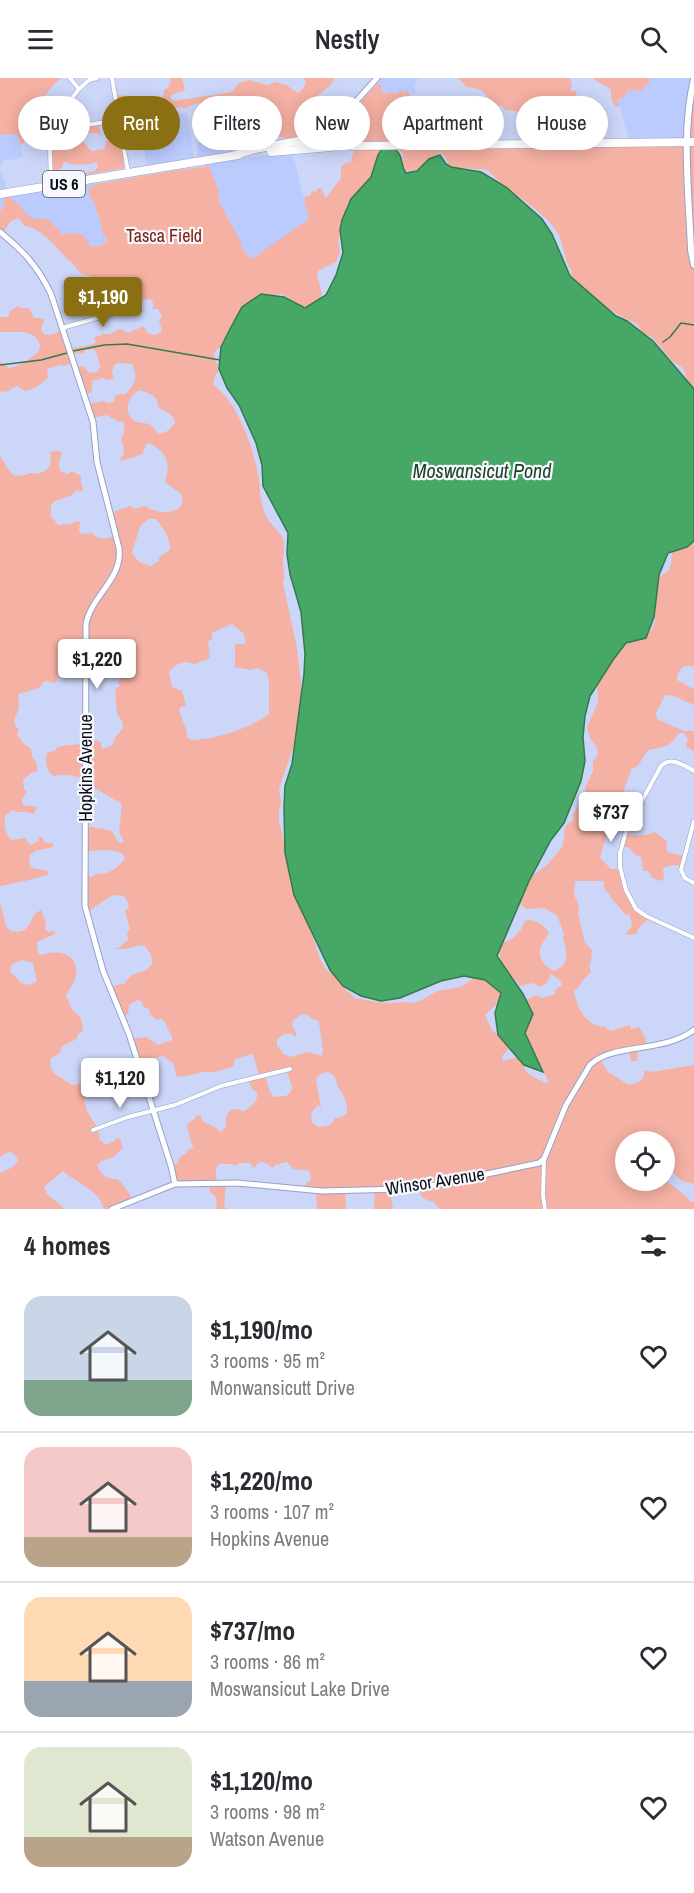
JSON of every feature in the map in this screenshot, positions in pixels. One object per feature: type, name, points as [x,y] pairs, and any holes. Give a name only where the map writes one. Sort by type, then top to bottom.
[{"type":"highway","name":"US 6","points":[[370,146],[691,142]]},
{"type":"highway","name":"US 6","points":[[235,155],[255,149],[294,143]]},
{"type":"highway","name":"US 6","points":[[0,194],[235,155],[293,149]]},
{"type":"main road","points":[[694,79],[689,106],[691,250],[694,265]]},
{"type":"street","points":[[70,78],[79,88]]},
{"type":"street","points":[[73,96],[89,80],[97,78]]},
{"type":"street","points":[[112,78],[116,96]]},
{"type":"street","points":[[360,96],[377,78]]},
{"type":"street","points":[[51,150],[51,186]]},
{"type":"street","points":[[125,150],[129,173]]},
{"type":"street","name":"Hopkins Avenue","points":[[0,232],[32,262],[42,275],[51,294],[93,422],[97,462],[120,555],[115,573],[95,604],[86,624],[85,906],[103,971],[129,1034],[175,1184]]},
{"type":"street","points":[[62,328],[139,306]]},
{"type":"street","points":[[694,771],[677,762],[665,762],[661,766],[627,828],[620,853],[622,878],[636,909],[694,938]]},
{"type":"street","points":[[694,821],[681,870],[685,878],[694,884]]},
{"type":"street","points":[[545,1209],[544,1159],[566,1105],[590,1065],[596,1059],[610,1054],[680,1039],[694,1030]]},
{"type":"street","points":[[93,1130],[119,1120],[175,1105],[221,1086],[290,1069]]},
{"type":"street","name":"Winsor Avenue","points":[[111,1209],[175,1184],[237,1183],[322,1191],[403,1189],[435,1185],[534,1164],[544,1159]]},
{"type":"shaded area","points":[[376,78],[418,78],[414,87],[417,92],[413,95],[408,90],[403,93],[400,90],[398,94],[389,92],[384,94]]},
{"type":"shaded area","points":[[649,78],[694,78],[688,141],[630,141],[617,99],[627,91],[636,91],[650,82]]},
{"type":"shaded area","points":[[180,113],[187,113],[194,158],[147,166],[144,150],[180,150]]},
{"type":"shaded area","points":[[17,134],[18,150],[21,150],[23,156],[3,161],[0,167],[0,135]]},
{"type":"shaded area","points":[[197,150],[240,150],[197,158]]},
{"type":"shaded area","points":[[292,151],[309,219],[250,258],[241,247],[241,242],[219,202],[218,192],[208,164]]},
{"type":"shaded area","points":[[0,168],[7,191],[94,178],[95,184],[88,191],[107,241],[102,246],[91,247],[84,235],[63,235],[43,219],[34,219],[26,214],[19,204],[6,198],[5,206],[0,211]]},
{"type":"green space","points":[[0,78],[61,78],[45,96],[18,96],[18,137],[17,134],[0,135]]},
{"type":"green space","points":[[170,78],[182,78],[185,90],[171,96],[163,96],[164,90],[171,82]]},
{"type":"green space","points":[[304,78],[334,78],[331,85],[317,96],[294,96],[294,138],[282,137],[282,96],[206,96],[232,92],[239,83],[249,80],[267,85],[276,82],[298,93],[306,83]]},
{"type":"green space","points":[[458,78],[570,78],[572,85],[570,90],[576,91],[577,96],[516,96],[516,112],[504,108],[504,96],[487,96],[479,89],[467,87]]},
{"type":"green space","points":[[593,78],[649,78],[650,82],[642,90],[627,91],[624,98],[617,99],[619,107],[615,106],[611,98],[611,90]]},
{"type":"green space","points":[[694,79],[694,388],[683,368],[671,360],[652,337],[643,333],[637,324],[599,303],[590,293],[572,281],[570,277],[572,271],[557,232],[542,215],[488,170],[450,167],[440,152],[424,166],[416,170],[403,171],[403,153],[397,150],[504,150],[504,143],[516,143],[516,150],[608,150],[608,142],[687,141]]},
{"type":"green space","name":"Tasca Field","points":[[378,83],[382,86],[381,91],[384,94],[389,92],[397,94],[400,90],[405,93],[408,90],[410,96],[382,96],[382,150],[391,150],[367,181],[366,187],[347,204],[338,242],[340,252],[336,262],[317,273],[322,294],[318,300],[302,307],[282,294],[262,297],[231,324],[223,345],[215,351],[214,356],[219,370],[213,385],[230,402],[244,427],[257,467],[264,511],[284,542],[283,583],[297,648],[301,683],[301,711],[295,742],[279,789],[281,801],[279,821],[291,870],[320,959],[327,971],[343,979],[346,990],[355,998],[376,1002],[411,1003],[420,1001],[437,991],[460,987],[479,975],[500,993],[498,1002],[485,1015],[492,1030],[510,1047],[503,1055],[502,1061],[522,1056],[526,1071],[545,1083],[548,1082],[529,1050],[524,1032],[524,1012],[526,1000],[536,995],[543,998],[555,994],[556,989],[562,985],[561,981],[551,974],[546,984],[540,987],[533,983],[520,986],[503,966],[500,950],[503,943],[517,934],[525,921],[532,920],[542,925],[549,933],[540,949],[543,962],[553,971],[563,966],[565,962],[564,934],[557,915],[544,908],[526,909],[518,902],[525,881],[547,865],[563,846],[565,827],[573,820],[573,814],[584,796],[586,785],[593,772],[593,762],[598,754],[587,727],[598,702],[597,678],[609,655],[624,647],[632,639],[645,639],[655,621],[653,606],[657,597],[658,581],[659,577],[668,571],[671,564],[672,548],[694,542],[694,667],[682,668],[677,680],[694,689],[694,705],[674,696],[665,695],[656,713],[657,719],[684,731],[694,731],[694,751],[686,747],[688,739],[683,732],[669,744],[648,750],[637,767],[631,769],[622,802],[612,820],[600,858],[611,869],[619,869],[635,908],[650,918],[640,926],[636,934],[625,935],[632,926],[630,915],[624,914],[611,898],[605,890],[603,881],[575,881],[574,895],[579,905],[578,913],[585,943],[592,950],[589,964],[591,972],[574,992],[581,1011],[593,1024],[606,1027],[611,1031],[630,1025],[631,1029],[639,1027],[645,1037],[647,1045],[637,1048],[637,1061],[631,1061],[628,1050],[599,1057],[608,1072],[629,1085],[640,1081],[645,1070],[652,1072],[694,1065],[694,1184],[680,1180],[675,1174],[675,1131],[615,1131],[615,1191],[675,1191],[675,1188],[694,1202],[694,1209],[439,1209],[434,1202],[422,1197],[419,1189],[390,1190],[393,1209],[374,1209],[375,1191],[345,1191],[346,1209],[317,1209],[316,1192],[308,1191],[305,1184],[311,1180],[310,1172],[293,1169],[287,1162],[275,1165],[273,1168],[264,1162],[258,1163],[254,1168],[250,1163],[240,1163],[235,1166],[219,1164],[216,1170],[217,1182],[226,1183],[224,1206],[230,1209],[217,1209],[216,1198],[210,1193],[209,1184],[176,1184],[171,1166],[177,1164],[188,1149],[194,1148],[187,1124],[195,1119],[196,1115],[201,1116],[203,1122],[221,1132],[226,1126],[226,1117],[230,1110],[243,1111],[255,1102],[257,1093],[252,1089],[248,1079],[259,1075],[253,1054],[235,1059],[233,1066],[226,1069],[184,1076],[176,1076],[174,1064],[163,1056],[138,1062],[131,1039],[146,1037],[158,1045],[172,1040],[172,1037],[164,1021],[156,1020],[141,1001],[138,1000],[129,1005],[128,1014],[122,1017],[111,989],[116,985],[124,984],[132,975],[150,967],[152,960],[150,953],[144,945],[114,949],[128,940],[127,933],[130,929],[125,911],[129,907],[124,896],[113,895],[87,914],[85,875],[92,877],[109,872],[125,859],[123,854],[115,851],[85,852],[85,827],[110,830],[118,842],[124,841],[119,832],[122,804],[93,787],[89,778],[54,776],[49,772],[46,763],[47,753],[56,750],[57,747],[97,740],[103,749],[113,745],[114,739],[123,728],[117,713],[115,689],[120,686],[119,670],[110,668],[101,678],[86,678],[86,645],[72,649],[66,655],[64,668],[58,675],[57,681],[54,683],[45,681],[39,688],[18,694],[19,708],[14,720],[19,729],[17,735],[31,749],[32,756],[37,763],[37,771],[23,780],[24,789],[27,792],[22,799],[22,804],[37,808],[33,814],[12,810],[5,816],[5,829],[11,840],[25,838],[30,845],[39,841],[38,837],[42,837],[45,843],[53,843],[53,847],[35,851],[29,856],[30,866],[49,871],[47,875],[0,886],[0,456],[15,476],[42,472],[51,464],[50,452],[62,453],[59,463],[60,471],[68,474],[72,471],[81,475],[83,491],[76,491],[70,496],[55,501],[51,505],[51,516],[58,525],[80,522],[81,534],[92,533],[102,539],[115,536],[110,513],[130,506],[134,509],[144,506],[166,512],[180,508],[183,499],[181,494],[165,482],[168,469],[164,454],[160,450],[149,443],[142,454],[122,461],[120,458],[123,456],[124,449],[121,438],[124,433],[124,422],[107,415],[92,418],[88,404],[114,402],[115,396],[126,394],[129,390],[135,377],[132,364],[115,364],[112,371],[114,379],[103,378],[92,381],[92,392],[84,394],[75,367],[83,366],[89,373],[97,372],[100,367],[94,349],[85,350],[83,354],[71,355],[73,363],[49,368],[48,378],[35,388],[25,391],[17,386],[9,391],[0,392],[0,362],[9,368],[13,367],[25,362],[39,351],[40,345],[35,336],[24,332],[0,332],[0,317],[8,317],[10,311],[18,306],[29,308],[34,318],[44,320],[41,329],[44,335],[54,334],[62,329],[69,349],[94,344],[96,341],[94,337],[110,334],[120,329],[128,333],[144,326],[147,333],[155,335],[162,330],[159,321],[162,317],[158,309],[152,309],[154,305],[151,299],[143,300],[140,305],[134,307],[124,292],[112,295],[109,299],[107,293],[103,292],[99,285],[93,283],[90,276],[79,272],[48,238],[31,227],[24,226],[19,218],[11,221],[2,234],[0,232],[0,211],[5,206],[3,202],[6,195],[19,204],[26,214],[34,219],[41,218],[50,221],[63,235],[76,232],[84,235],[91,247],[101,246],[107,241],[106,236],[103,236],[101,222],[88,190],[95,184],[205,167],[208,164],[219,191],[219,202],[241,242],[241,247],[250,258],[253,258],[309,219],[305,197],[321,188],[327,197],[341,178],[341,167],[351,162],[354,150],[370,150],[370,96],[366,96]],"holes":[[[139,390],[151,395],[157,400],[158,406],[173,417],[175,423],[168,431],[158,434],[150,425],[137,422],[129,415],[129,401]],[[149,519],[156,519],[168,537],[170,550],[160,556],[158,562],[150,566],[139,562],[132,553],[140,526]],[[232,624],[243,633],[246,641],[244,644],[235,644],[235,667],[251,670],[257,668],[267,673],[269,714],[232,732],[192,740],[187,738],[179,710],[186,706],[182,691],[172,687],[169,671],[178,664],[186,662],[195,664],[210,658],[208,642],[212,639],[212,633]],[[302,1014],[317,1020],[323,1050],[322,1056],[309,1052],[290,1057],[283,1054],[277,1047],[277,1039],[284,1034],[292,1034],[295,1037],[297,1034],[292,1026],[293,1020]],[[287,1072],[292,1086],[291,1092],[286,1096],[274,1097],[270,1092],[265,1075]],[[327,1072],[335,1077],[346,1101],[347,1113],[335,1118],[331,1125],[318,1127],[312,1122],[311,1113],[318,1105],[321,1108],[316,1079]]]},
{"type":"green space","points":[[192,98],[192,105],[180,108],[180,100]]},
{"type":"green space","points":[[98,123],[101,136],[98,133],[90,133],[90,124]]},
{"type":"green space","points":[[53,150],[122,150],[124,168],[55,180],[52,167]],"holes":[[[66,162],[81,165],[96,162],[99,166],[94,171],[62,178],[57,171]]]},
{"type":"green space","points":[[655,832],[667,841],[668,852],[684,856],[682,866],[672,865],[663,868],[662,881],[652,878],[648,871],[643,871],[641,857],[635,855],[630,848],[623,846],[626,834],[641,835]]},
{"type":"green space","points":[[0,903],[6,926],[10,931],[18,932],[27,928],[36,913],[41,910],[46,922],[45,929],[48,932],[55,931],[55,934],[37,942],[38,953],[42,955],[62,953],[72,959],[75,965],[75,979],[66,996],[72,1009],[81,1018],[83,1031],[77,1035],[77,1039],[62,1046],[60,1053],[50,1059],[51,1069],[70,1084],[76,1085],[86,1080],[90,1083],[87,1098],[84,1100],[87,1111],[98,1129],[100,1140],[106,1145],[118,1137],[123,1148],[113,1157],[101,1161],[97,1166],[105,1176],[118,1179],[132,1200],[110,1209],[104,1209],[102,1202],[93,1192],[63,1171],[44,1187],[47,1194],[65,1209],[0,1209],[0,1173],[13,1167],[18,1160],[11,1152],[0,1157]],"holes":[[[23,960],[33,963],[37,981],[29,985],[21,983],[10,971],[12,964]]]},
{"type":"water","name":"Moswansicut Pond","points":[[382,149],[396,150],[406,173],[417,171],[429,159],[440,155],[451,167],[481,172],[506,187],[542,219],[552,234],[570,276],[616,316],[627,321],[653,341],[694,389],[694,541],[687,547],[668,553],[659,575],[654,617],[646,638],[626,643],[590,696],[585,716],[583,737],[585,761],[581,781],[564,823],[551,840],[529,881],[497,956],[523,994],[533,1014],[525,1033],[543,1072],[524,1065],[498,1035],[495,1013],[501,993],[485,980],[464,976],[441,981],[400,998],[381,1001],[361,996],[343,986],[330,970],[294,895],[285,853],[285,786],[292,764],[304,674],[305,654],[301,612],[290,574],[287,554],[288,533],[263,486],[262,465],[256,443],[219,369],[221,347],[242,307],[261,294],[284,297],[305,308],[326,295],[343,253],[340,230],[342,220],[351,199],[371,177]]},
{"type":"waterway","points":[[663,342],[681,323],[694,325]]},
{"type":"waterway","points":[[73,351],[104,345],[127,344],[220,360]]},
{"type":"waterway","points":[[0,365],[41,360],[67,353]]}]
